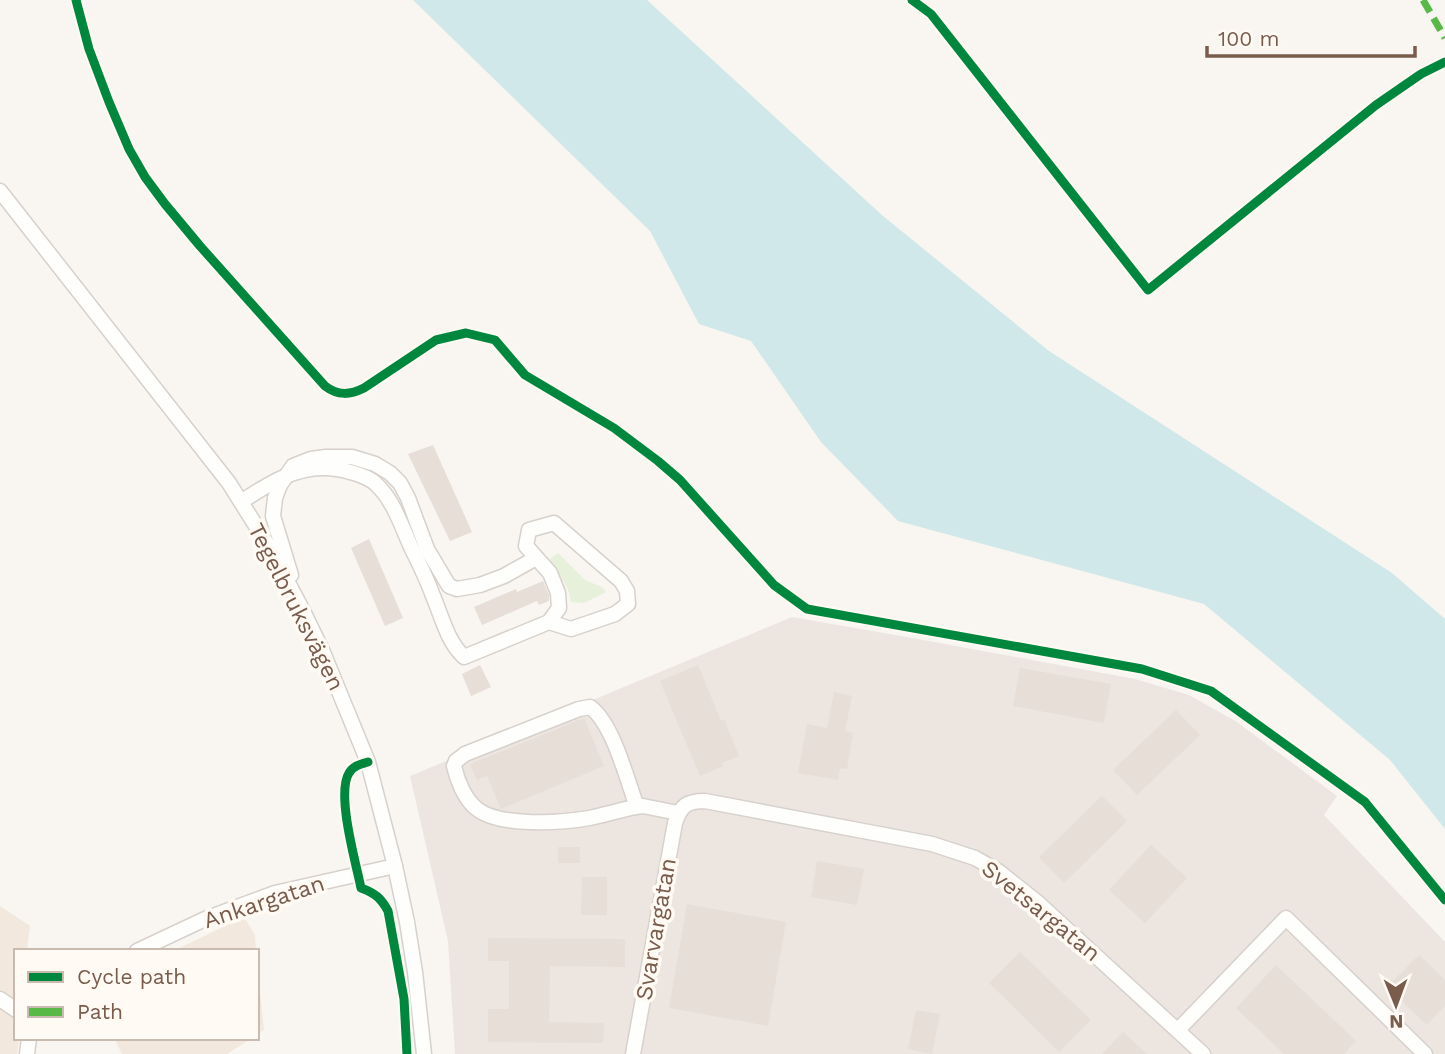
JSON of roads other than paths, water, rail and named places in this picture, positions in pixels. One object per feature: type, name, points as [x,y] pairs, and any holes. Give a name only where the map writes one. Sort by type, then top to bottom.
[{"type":"street","name":"Tegelbruksvägen","points":[[0,191],[242,502],[298,600],[322,650],[368,762],[395,866],[415,972],[424,1054]]},
{"type":"street","points":[[298,600],[273,516],[275,498],[285,475],[293,466],[311,459],[352,457],[390,472],[408,498],[427,549],[449,586],[457,589],[480,585],[504,576],[536,558]]},
{"type":"street","points":[[242,502],[285,475],[318,467],[341,469],[365,477],[377,485],[389,500],[404,530],[454,648],[464,657],[549,622],[559,608],[558,593],[550,573],[526,546],[529,530],[554,523],[621,581],[627,591],[628,604],[615,614],[571,629],[549,622]]},
{"type":"street","points":[[590,706],[598,712],[608,728],[637,807],[592,818],[553,822],[495,817],[478,810],[468,800],[454,766],[465,754],[590,706]]},
{"type":"street","name":"Svetsargatan","points":[[637,807],[681,809],[691,801],[705,800],[932,844],[975,858],[998,871],[1037,902],[1203,1054]]},
{"type":"street","name":"Svarvargatan","points":[[633,1054],[675,823],[681,809]]},
{"type":"street","name":"Ankargatan","points":[[141,949],[205,919],[275,893],[395,866]]},
{"type":"street","points":[[1178,1030],[1286,918],[1425,1054]]},
{"type":"water","points":[[413,0],[647,0],[883,216],[1049,351],[1392,573],[1445,619],[1445,829],[1390,760],[1204,604],[898,521],[821,442],[751,341],[699,324],[650,231]]}]
